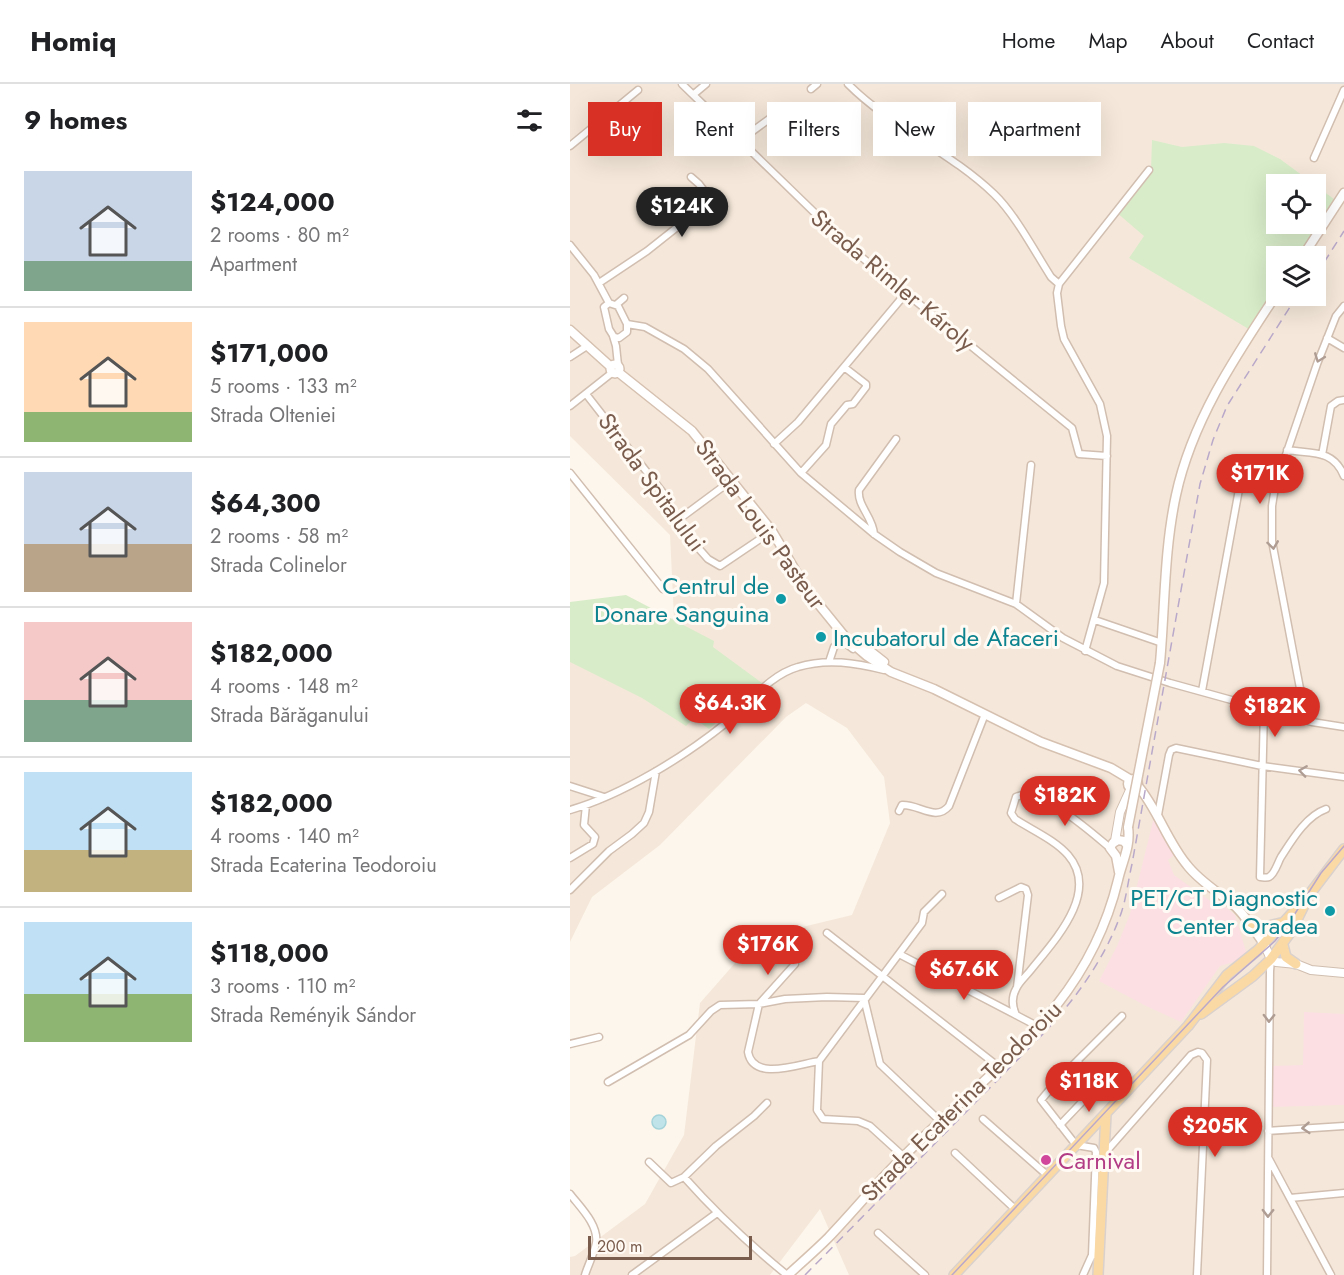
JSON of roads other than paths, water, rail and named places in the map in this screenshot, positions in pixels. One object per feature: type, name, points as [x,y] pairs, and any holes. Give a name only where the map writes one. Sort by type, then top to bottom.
[{"type":"main road","points":[[1310,246],[1344,193]]},
{"type":"main road","points":[[1120,845],[1128,827],[1160,663],[1167,552],[1176,493],[1212,399],[1269,306]]},
{"type":"main road","name":"Strada Louis Pasteur","points":[[570,330],[692,431],[772,531],[807,590],[864,659],[934,689],[1041,742],[1111,768],[1133,785],[1158,814],[1188,867],[1250,922],[1268,952]]},
{"type":"main road","name":"Strada Louis Pasteur","points":[[845,634],[882,660],[891,672]]},
{"type":"main road","name":"Strada Ecaterina Teodoroiu","points":[[1119,875],[1116,856],[1121,857],[1120,845]]},
{"type":"main road","name":"Strada Ecaterina Teodoroiu","points":[[787,1275],[828,1238],[903,1156],[1039,1027],[1075,981],[1085,966],[1105,922],[1119,875],[1120,845]]},
{"type":"main road","points":[[954,1275],[1188,1026],[1253,976],[1283,922],[1309,895],[1344,849]]},
{"type":"main road","points":[[1188,1026],[1227,975],[1283,945],[1309,895]]},
{"type":"main road","points":[[1250,922],[1257,927],[1266,928],[1283,922]]},
{"type":"main road","points":[[1283,945],[1286,957],[1296,964]]},
{"type":"main road","points":[[1098,1275],[1095,1255],[1105,1154],[1106,1114]]},
{"type":"street","name":"Strada Rimler Károly","points":[[682,84],[702,102]]},
{"type":"street","points":[[694,94],[706,84]]},
{"type":"street","points":[[811,89],[817,84]]},
{"type":"street","points":[[848,84],[876,108],[965,170],[995,194],[1051,277],[1059,284]]},
{"type":"street","points":[[570,146],[638,90]]},
{"type":"street","points":[[1314,158],[1344,90]]},
{"type":"street","name":"Strada Rimler Károly","points":[[755,156],[854,251],[1067,423],[1074,433],[1079,454],[1107,456]]},
{"type":"street","points":[[1085,651],[1104,583],[1107,436],[1100,404],[1064,339],[1057,293],[1059,284],[1149,170]]},
{"type":"street","points":[[599,283],[647,251],[700,209],[708,196],[691,177]]},
{"type":"street","points":[[570,245],[630,325],[645,327],[684,349],[708,369],[801,473],[874,534],[900,552],[936,573],[1016,604],[1062,638],[1117,666],[1264,710],[1344,727]]},
{"type":"street","points":[[774,444],[798,422],[906,293]]},
{"type":"street","points":[[570,406],[615,369],[616,346],[604,310],[606,305],[624,298]]},
{"type":"street","points":[[1306,720],[1272,541],[1272,506],[1275,487],[1326,338],[1336,316],[1344,306]]},
{"type":"street","points":[[616,346],[630,325]]},
{"type":"street","points":[[612,334],[616,338],[620,337]]},
{"type":"street","points":[[1326,338],[1344,348]]},
{"type":"street","points":[[570,357],[587,346]]},
{"type":"street","points":[[801,473],[826,445],[831,423],[847,405],[853,404],[866,387],[866,384],[844,367]]},
{"type":"street","name":"Strada Spitalului","points":[[586,394],[664,494],[666,508],[708,559],[720,566],[772,531]]},
{"type":"street","points":[[1322,455],[1331,406],[1338,400],[1344,400]]},
{"type":"street","points":[[874,534],[871,519],[858,497],[859,490],[896,439]]},
{"type":"street","points":[[1287,450],[1329,456],[1344,476]]},
{"type":"street","points":[[1016,604],[1031,465]]},
{"type":"street","points":[[570,473],[663,589]]},
{"type":"street","points":[[1202,692],[1242,473]]},
{"type":"street","points":[[678,520],[732,480]]},
{"type":"street","points":[[1095,620],[1162,643]]},
{"type":"street","points":[[829,662],[834,647],[839,642],[844,642],[864,659]]},
{"type":"street","points":[[570,810],[604,797],[656,771],[724,725],[778,676],[797,667],[864,659]]},
{"type":"street","points":[[1264,710],[1260,878],[1267,878],[1272,874],[1280,858],[1300,830],[1311,818],[1326,809]]},
{"type":"street","points":[[899,811],[902,805],[909,805],[938,814],[943,813],[949,806],[985,714]]},
{"type":"street","points":[[1158,814],[1169,755],[1171,750],[1176,748],[1262,766],[1344,777]]},
{"type":"street","points":[[570,890],[609,851],[644,823],[649,812],[656,771]]},
{"type":"street","name":"Strada Ecaterina Teodoroiu","points":[[1120,845],[1117,825],[1124,801],[1133,785]]},
{"type":"street","points":[[570,786],[604,797]]},
{"type":"street","points":[[1016,988],[1062,932],[1071,916],[1079,885],[1075,866],[1068,855],[1015,819],[1011,813],[1016,797],[1030,796],[1057,806],[1120,845]]},
{"type":"street","points":[[570,858],[593,844],[595,837],[584,825],[586,805]]},
{"type":"street","points":[[999,898],[1021,887],[1026,889],[1028,895],[1012,1005],[1016,1015]]},
{"type":"street","points":[[903,1156],[864,1123],[823,1119],[818,1110],[819,1060],[922,923],[924,912],[942,894]]},
{"type":"street","points":[[827,933],[999,1067]]},
{"type":"street","points":[[1268,952],[1282,964],[1296,964],[1311,970],[1344,973]]},
{"type":"street","points":[[1267,1275],[1270,971],[1268,952]]},
{"type":"street","points":[[899,954],[1039,1027]]},
{"type":"street","points":[[795,964],[759,1004],[748,1052],[749,1057],[757,1067],[772,1070],[819,1060]]},
{"type":"street","points":[[608,1082],[689,1035],[711,1011],[720,1005],[759,1004],[785,999],[864,998]]},
{"type":"street","points":[[864,998],[880,1064],[940,1121]]},
{"type":"street","points":[[1083,1275],[1095,1255],[1096,1152],[1094,1149],[1076,1144],[1041,1100],[1122,1016]]},
{"type":"street","points":[[570,1044],[599,1037]]},
{"type":"street","points":[[1097,1162],[1191,1055],[1202,1053],[1207,1060],[1197,1275]]},
{"type":"street","points":[[1077,1061],[1117,1101]]},
{"type":"street","points":[[1060,1125],[1099,1084]]},
{"type":"street","points":[[649,1162],[670,1183],[684,1177],[716,1146],[767,1103]]},
{"type":"street","points":[[983,1119],[1047,1175]]},
{"type":"street","points":[[1268,1131],[1344,1126]]},
{"type":"street","points":[[955,1153],[1016,1210]]},
{"type":"street","points":[[1269,1159],[1331,1275]]},
{"type":"street","points":[[684,1177],[752,1247],[787,1275]]},
{"type":"street","points":[[1269,1188],[1283,1185]]},
{"type":"street","points":[[1290,1198],[1344,1193]]},
{"type":"street","points":[[570,1194],[590,1220],[595,1233],[596,1242],[585,1275]]},
{"type":"street","points":[[632,1275],[717,1213]]},
{"type":"street","points":[[878,1233],[925,1275]]},
{"type":"water","points":[[659,1115],[664,1117],[666,1122],[664,1127],[659,1129],[654,1127],[652,1122],[654,1117]]},
{"type":"tram line","points":[[952,1275],[1223,987],[1275,941],[1321,873],[1344,846]]},
{"type":"railway","points":[[1326,259],[1344,231]]},
{"type":"railway","points":[[805,1275],[1045,1032],[1077,993],[1105,950],[1119,919],[1127,891],[1200,484],[1213,440],[1227,406],[1291,306]]},
{"type":"place","name":"Centrul de Donare Sanguina","points":[[781,599]]},
{"type":"place","name":"Incubatorul de Afaceri","points":[[821,637]]},
{"type":"place","name":"PET/CT Diagnostic Center Oradea","points":[[1330,911]]},
{"type":"place","name":"Carnival","points":[[1046,1160]]}]
